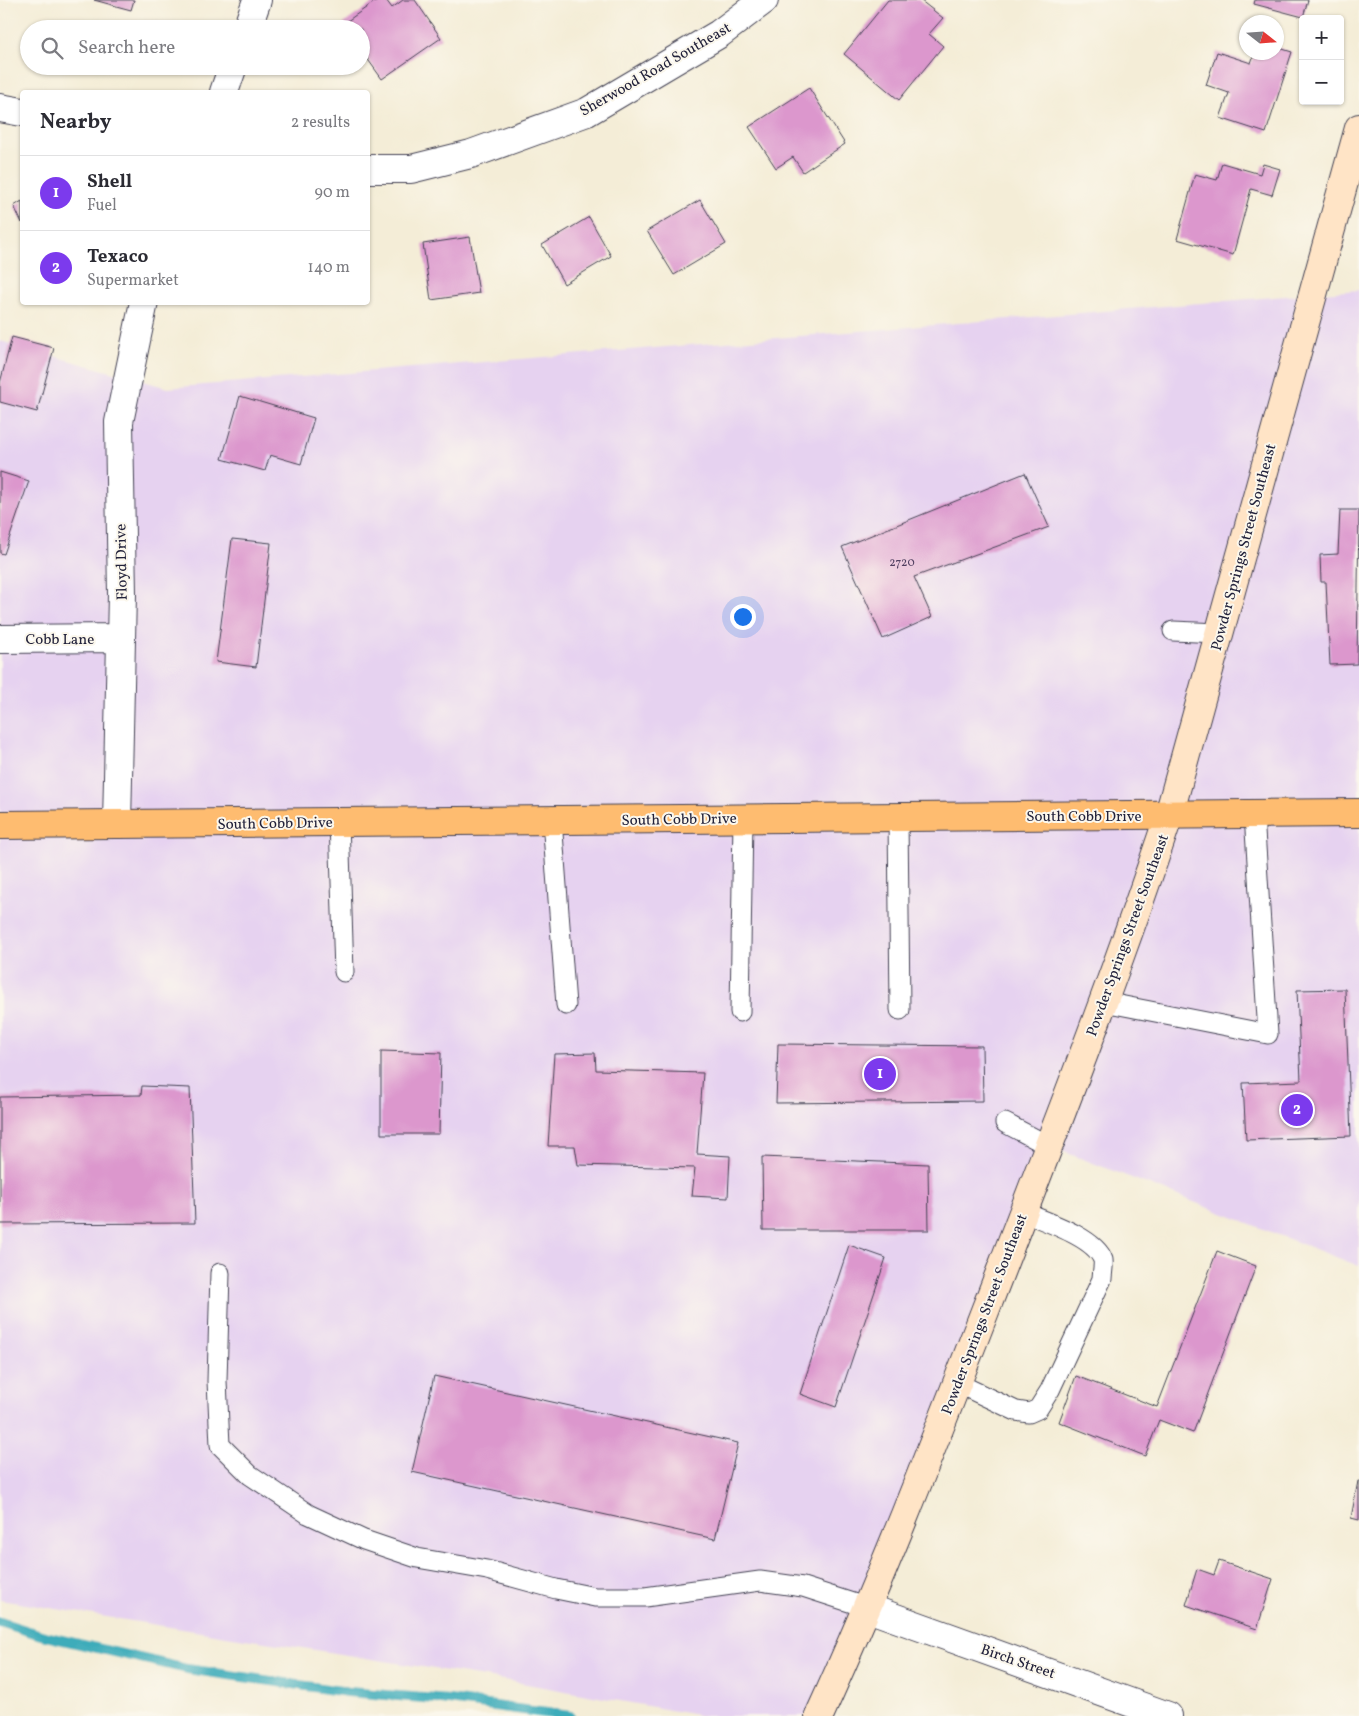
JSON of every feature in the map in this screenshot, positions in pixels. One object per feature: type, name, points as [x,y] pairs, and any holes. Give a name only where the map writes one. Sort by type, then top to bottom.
[{"type":"main road","name":"South Cobb Drive","points":[[1,825],[1359,813]]},
{"type":"street","points":[[250,20],[257,0]]},
{"type":"street","name":"Sherwood Road Southeast","points":[[370,169],[410,169],[471,154],[587,112],[719,34],[764,0]]},
{"type":"street","points":[[225,90],[231,75]]},
{"type":"street","points":[[0,108],[20,112]]},
{"type":"street","name":"Powder Springs Street Southeast","points":[[818,1716],[868,1608],[1049,1146],[1104,1002],[1169,815],[1359,128]]},
{"type":"street","name":"Floyd Drive","points":[[118,824],[121,638],[119,422],[143,305]]},
{"type":"street","name":"Cobb Lane","points":[[0,639],[121,638]]},
{"type":"street","name":"Birch Street","points":[[868,1608],[1168,1716]]},
{"type":"lane","points":[[1173,631],[1219,633]]},
{"type":"lane","points":[[1104,1002],[1268,1034],[1254,814]]},
{"type":"lane","points":[[898,817],[900,1010]]},
{"type":"lane","points":[[740,1012],[743,818]]},
{"type":"lane","points":[[552,820],[566,1005]]},
{"type":"lane","points":[[339,822],[344,972]]},
{"type":"lane","points":[[1005,1123],[1049,1146]]},
{"type":"lane","points":[[957,1382],[1016,1411],[1029,1413],[1038,1409],[1050,1390],[1102,1279],[1102,1260],[1092,1245],[1075,1234],[1023,1212]]},
{"type":"lane","points":[[220,1273],[217,1382],[220,1445],[250,1475],[308,1514],[364,1540],[417,1558],[487,1570],[556,1589],[595,1597],[646,1597],[760,1581],[803,1587],[868,1608]]},
{"type":"shaded area","points":[[1359,290],[1359,1266],[1049,1146],[819,1716],[703,1716],[510,1681],[0,1600],[0,341],[168,388]]},
{"type":"building","points":[[94,0],[134,0],[131,10]]},
{"type":"building","points":[[377,0],[386,0],[392,8],[403,0],[415,0],[441,38],[382,79],[370,62],[370,20],[349,20]]},
{"type":"building","points":[[888,0],[920,0],[943,18],[929,34],[943,46],[899,100],[844,54]]},
{"type":"building","points":[[1255,0],[1308,0],[1304,15],[1299,16],[1254,4]]},
{"type":"building","points":[[1284,50],[1292,52],[1266,133],[1220,118],[1229,93],[1206,85],[1217,52],[1251,63],[1252,60],[1284,60]]},
{"type":"building","points":[[809,88],[845,144],[803,172],[793,157],[776,168],[749,127]]},
{"type":"building","points":[[1222,163],[1260,174],[1263,164],[1280,169],[1272,195],[1251,189],[1233,255],[1177,239],[1195,174],[1217,180]]},
{"type":"building","points":[[700,200],[726,244],[674,275],[647,231]]},
{"type":"building","points":[[20,202],[20,219],[14,206]]},
{"type":"building","points":[[589,217],[611,256],[564,284],[542,245]]},
{"type":"building","points":[[470,237],[479,293],[431,300],[423,244]]},
{"type":"building","points":[[12,337],[54,348],[37,412],[0,402],[0,383]]},
{"type":"building","points":[[240,396],[314,418],[301,464],[270,455],[265,471],[222,459]]},
{"type":"building","points":[[0,472],[29,481],[4,554],[0,553]]},
{"type":"building","points":[[1025,473],[1049,527],[914,577],[932,617],[883,639],[842,547]]},
{"type":"building","points":[[1340,510],[1359,510],[1357,664],[1330,665],[1326,582],[1321,582],[1320,555],[1338,554]]},
{"type":"building","points":[[232,539],[271,543],[256,667],[216,662]]},
{"type":"building","points":[[1345,989],[1351,1136],[1246,1140],[1243,1083],[1301,1081],[1297,990]]},
{"type":"building","points":[[778,1044],[982,1046],[983,1101],[776,1103]]},
{"type":"building","points":[[381,1051],[441,1053],[439,1134],[381,1134]]},
{"type":"building","points":[[595,1053],[596,1070],[703,1073],[697,1154],[730,1156],[728,1198],[692,1196],[695,1168],[578,1165],[575,1146],[548,1146],[554,1054]]},
{"type":"building","points":[[142,1086],[190,1088],[195,1223],[0,1224],[0,1097],[141,1095]]},
{"type":"building","points":[[762,1157],[928,1164],[929,1230],[763,1230]]},
{"type":"building","points":[[849,1245],[886,1258],[836,1407],[800,1394]]},
{"type":"building","points":[[1217,1251],[1256,1266],[1193,1433],[1159,1420],[1145,1456],[1059,1422],[1076,1376],[1157,1407]]},
{"type":"building","points":[[434,1376],[738,1443],[715,1539],[412,1472]]},
{"type":"building","points":[[1359,1481],[1359,1520],[1351,1518]]},
{"type":"building","points":[[1219,1561],[1273,1579],[1257,1629],[1186,1605],[1197,1569],[1214,1575]]},
{"type":"waterway","points":[[0,1622],[41,1635],[187,1669],[348,1692],[449,1700],[570,1716]]},
{"type":"place","name":"Shell","points":[[880,1074]]},
{"type":"place","name":"Texaco","points":[[1297,1110]]}]
